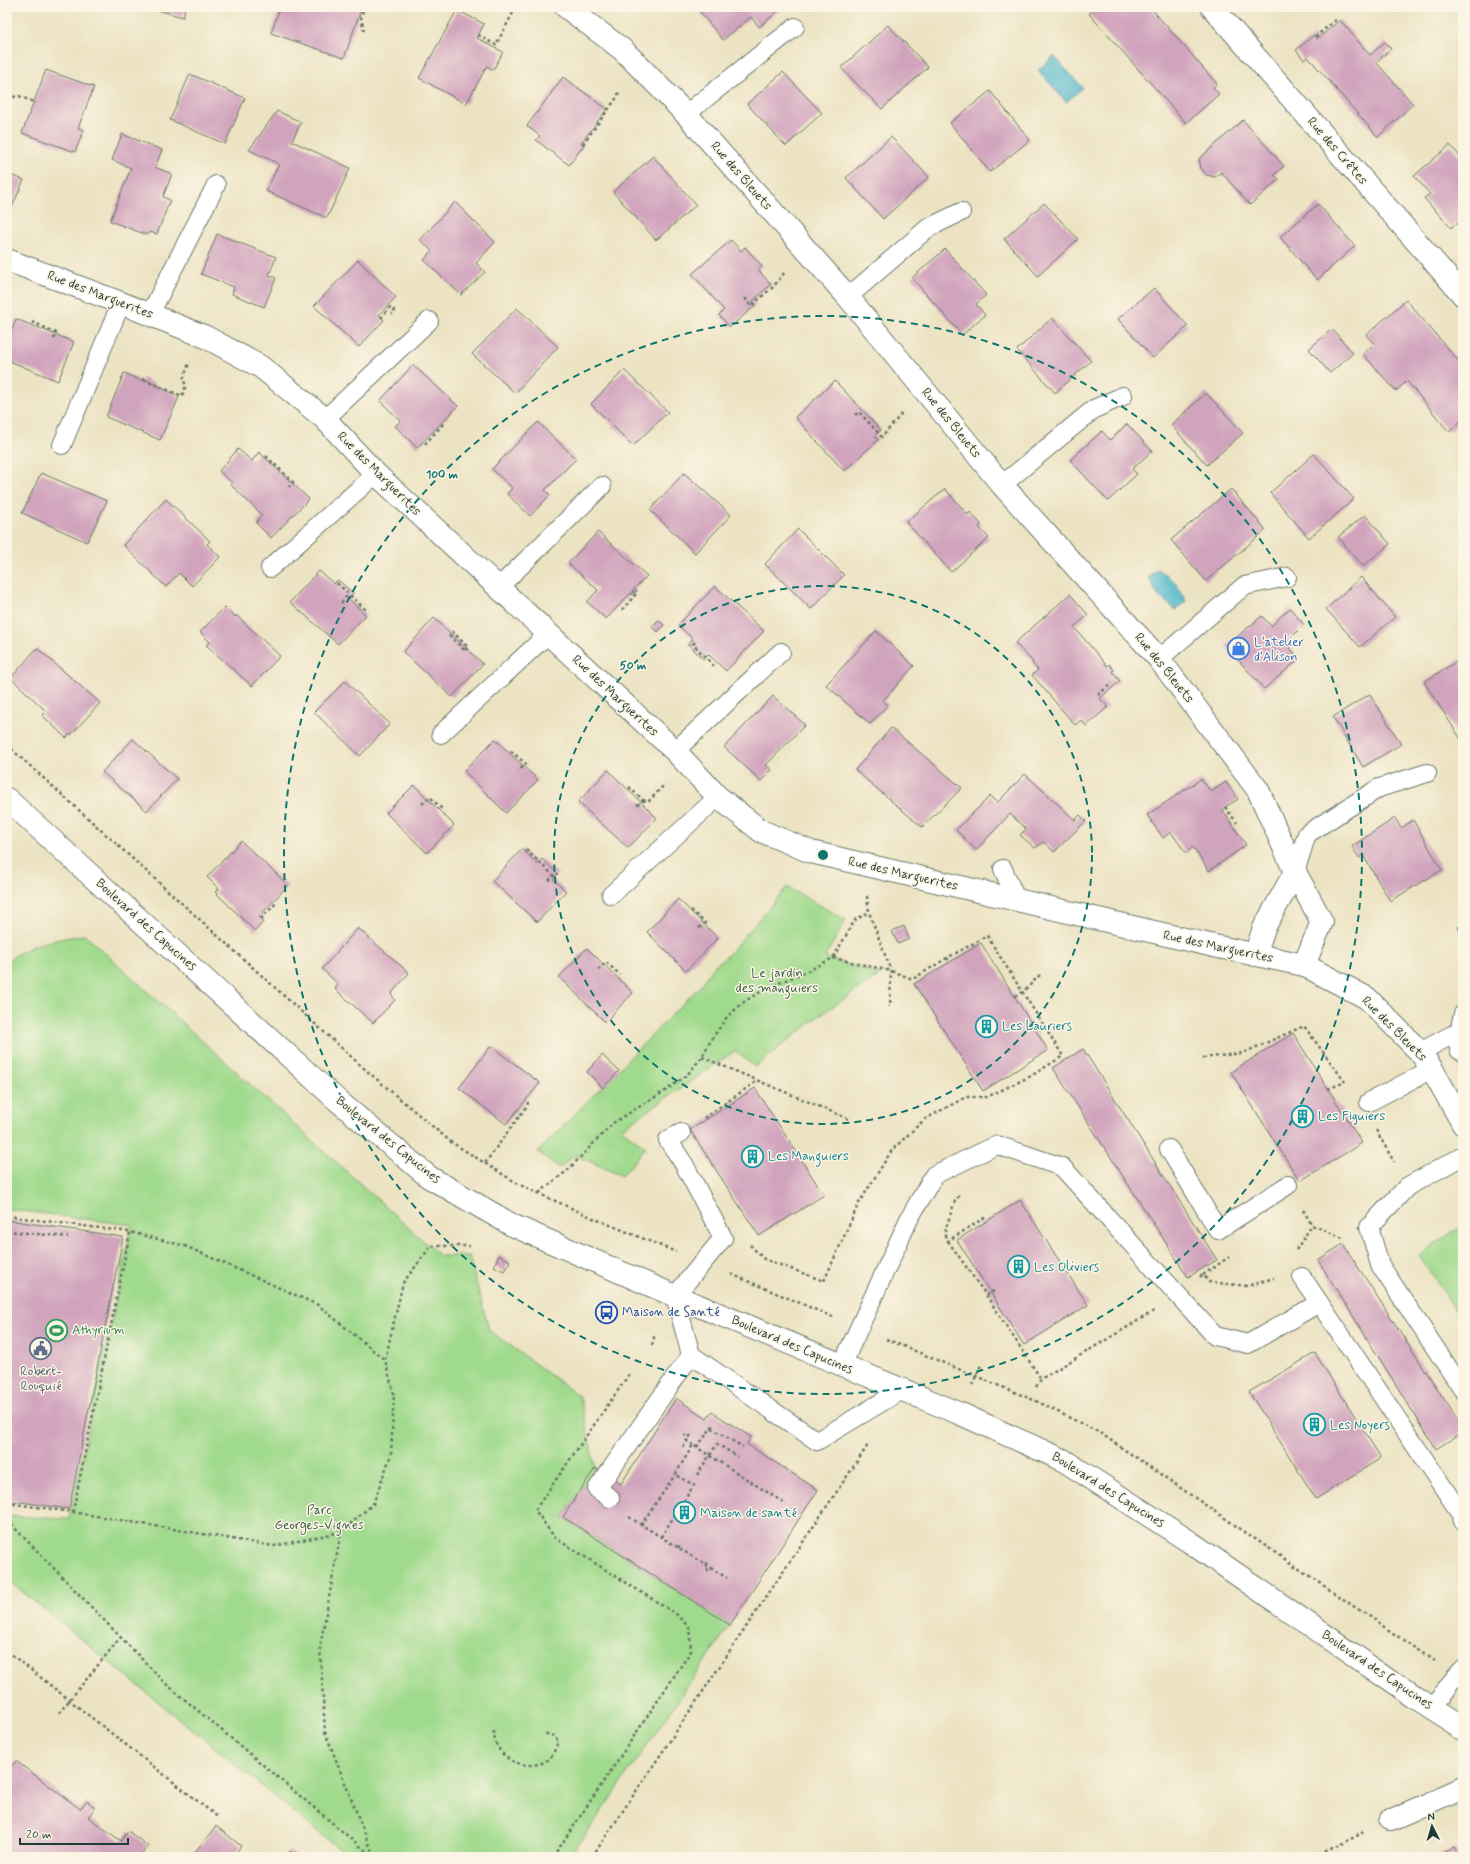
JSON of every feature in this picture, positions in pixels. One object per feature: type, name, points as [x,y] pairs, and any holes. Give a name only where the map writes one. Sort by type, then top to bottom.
[{"type":"street","name":"Rue des Bleuets","points":[[566,7],[623,50],[686,114],[848,297],[1002,485],[1159,659],[1258,790],[1295,872],[1322,922],[1304,965],[1367,998],[1420,1052],[1432,1069],[1463,1124]]},
{"type":"street","name":"Rue des Crêtes","points":[[1212,7],[1463,295]]},
{"type":"street","name":"Rue des Marguerites","points":[[7,260],[122,302],[206,337],[261,367],[325,419],[376,474],[675,751],[718,797],[761,831],[811,852],[867,866],[1304,965]]},
{"type":"street","name":"Boulevard des Capucines","points":[[7,799],[337,1100],[429,1177],[512,1225],[675,1296],[961,1414],[1063,1460],[1190,1542],[1430,1707],[1463,1728]]},
{"type":"street","points":[[1255,955],[1264,928],[1295,872]]},
{"type":"street","points":[[1391,1820],[1463,1788]]},
{"type":"lane","points":[[686,114],[795,27]]},
{"type":"lane","points":[[150,314],[216,185]]},
{"type":"lane","points":[[848,297],[928,228],[960,212]]},
{"type":"lane","points":[[62,445],[122,302]]},
{"type":"lane","points":[[325,419],[429,321]]},
{"type":"lane","points":[[1002,485],[1094,408],[1123,396]]},
{"type":"lane","points":[[270,568],[376,474]]},
{"type":"lane","points":[[499,587],[602,486]]},
{"type":"lane","points":[[1159,659],[1244,586],[1287,577]]},
{"type":"lane","points":[[441,734],[548,634]]},
{"type":"lane","points":[[675,751],[781,652]]},
{"type":"lane","points":[[1295,872],[1307,834],[1379,788],[1427,773]]},
{"type":"lane","points":[[611,895],[718,797]]},
{"type":"lane","points":[[1003,869],[1017,901]]},
{"type":"lane","points":[[1420,1052],[1462,1025]]},
{"type":"lane","points":[[1462,1025],[1459,1050],[1463,1052]]},
{"type":"lane","points":[[1369,1102],[1432,1069]]},
{"type":"lane","points":[[681,1133],[668,1140],[684,1164],[723,1238],[675,1296],[691,1355],[817,1441],[902,1390]]},
{"type":"lane","points":[[842,1365],[906,1226],[934,1175],[997,1145],[1062,1167],[1215,1336],[1248,1344],[1319,1303]]},
{"type":"lane","points":[[1169,1149],[1218,1230],[1288,1185]]},
{"type":"lane","points":[[1463,1156],[1408,1186],[1369,1227],[1380,1265],[1463,1390]]},
{"type":"lane","points":[[1302,1277],[1461,1514],[1463,1521]]},
{"type":"lane","points":[[610,1498],[597,1489],[691,1355]]},
{"type":"lane","points":[[1430,1707],[1463,1670]]},
{"type":"path","points":[[364,7],[361,17],[364,31]]},
{"type":"path","points":[[478,35],[496,45],[516,7]]},
{"type":"path","points":[[1315,37],[1338,18]]},
{"type":"path","points":[[7,98],[19,96],[36,103]]},
{"type":"path","points":[[583,144],[618,96]]},
{"type":"path","points":[[745,298],[751,306],[773,287],[786,272]]},
{"type":"path","points":[[381,318],[390,307],[395,311]]},
{"type":"path","points":[[32,322],[56,333],[54,339]]},
{"type":"path","points":[[144,380],[182,396],[186,385],[183,380],[192,357]]},
{"type":"path","points":[[855,415],[859,412],[882,437],[906,409]]},
{"type":"path","points":[[425,444],[444,423],[443,422]]},
{"type":"path","points":[[266,456],[293,482],[289,487]]},
{"type":"path","points":[[336,583],[366,610]]},
{"type":"path","points":[[622,610],[636,594],[632,591]]},
{"type":"path","points":[[341,603],[349,594]]},
{"type":"path","points":[[449,635],[464,650],[468,646],[452,631]]},
{"type":"path","points":[[695,642],[693,644],[716,668]]},
{"type":"path","points":[[1098,695],[1112,683]]},
{"type":"path","points":[[511,751],[526,764],[518,771]]},
{"type":"path","points":[[629,787],[643,800],[648,802],[666,784]]},
{"type":"path","points":[[422,804],[430,797],[443,810]]},
{"type":"path","points":[[635,807],[643,800]]},
{"type":"path","points":[[1226,807],[1237,823]]},
{"type":"path","points":[[526,850],[554,876],[547,882]]},
{"type":"path","points":[[867,866],[866,887],[869,912],[891,971],[890,1007]]},
{"type":"path","points":[[261,919],[276,903]]},
{"type":"path","points":[[691,910],[705,923],[698,930]]},
{"type":"path","points":[[539,1193],[568,1170],[614,1123],[666,1091],[687,1075],[702,1057],[710,1040],[727,1017],[745,1001],[769,987],[834,958],[855,920],[869,912]]},
{"type":"path","points":[[746,1241],[764,1259],[824,1281],[859,1203],[892,1150],[898,1144],[925,1119],[959,1100],[966,1097],[987,1097],[1030,1076],[1063,1056],[987,936],[912,979],[891,971],[834,958]]},
{"type":"path","points":[[947,958],[950,962]]},
{"type":"path","points":[[598,970],[606,962],[620,975]]},
{"type":"path","points":[[1015,996],[1023,992],[1041,974]]},
{"type":"path","points":[[1204,1058],[1243,1053],[1304,1026],[1345,1082]]},
{"type":"path","points":[[702,1057],[849,1119]]},
{"type":"path","points":[[717,1109],[757,1081]]},
{"type":"path","points":[[485,1163],[527,1106],[528,1103],[525,1101]]},
{"type":"path","points":[[1373,1124],[1408,1186]]},
{"type":"path","points":[[959,1195],[955,1201],[944,1234],[1041,1379]]},
{"type":"path","points":[[7,1216],[130,1232],[185,1246],[318,1305],[385,1360]]},
{"type":"path","points":[[948,1242],[984,1218],[986,1221]]},
{"type":"path","points":[[7,1231],[68,1237]]},
{"type":"path","points":[[72,1512],[130,1232]]},
{"type":"path","points":[[7,1503],[72,1512],[274,1546],[341,1532],[373,1504],[391,1455],[394,1394],[385,1360],[402,1283],[431,1246],[470,1246]]},
{"type":"path","points":[[1203,1275],[1232,1256]]},
{"type":"path","points":[[986,1295],[996,1290]]},
{"type":"path","points":[[652,1345],[656,1328]]},
{"type":"path","points":[[973,1383],[981,1365]]},
{"type":"path","points":[[553,1857],[691,1652],[690,1627],[676,1614],[555,1538],[535,1510],[630,1373]]},
{"type":"path","points":[[697,1447],[715,1424]]},
{"type":"path","points":[[711,1428],[743,1448]]},
{"type":"path","points":[[685,1434],[687,1441],[786,1504]]},
{"type":"path","points":[[683,1447],[691,1435]]},
{"type":"path","points":[[697,1475],[717,1444],[738,1457]]},
{"type":"path","points":[[592,1857],[868,1444]]},
{"type":"path","points":[[641,1525],[675,1475],[693,1445]]},
{"type":"path","points":[[661,1538],[694,1485],[675,1475]]},
{"type":"path","points":[[628,1516],[651,1534],[669,1542],[727,1578]]},
{"type":"path","points":[[7,1520],[165,1683],[374,1857],[325,1732],[320,1647],[341,1532]]},
{"type":"path","points":[[678,1548],[681,1544]]},
{"type":"path","points":[[705,1565],[708,1561]]},
{"type":"path","points":[[706,1571],[709,1567]]},
{"type":"path","points":[[59,1713],[120,1638]]},
{"type":"path","points":[[7,1651],[219,1818]]},
{"type":"path","points":[[494,1731],[498,1750],[508,1760],[535,1765],[550,1758],[558,1742],[554,1736],[544,1733]]},
{"type":"path","points":[[1313,1857],[1391,1820]]},
{"type":"green space","name":"Le jardin des manguiers","points":[[787,887],[846,920],[825,957],[880,975],[820,1015],[755,1067],[735,1051],[621,1129],[646,1147],[622,1176],[575,1155],[560,1168],[538,1152],[700,986],[714,966],[727,956]]},
{"type":"green space","name":"Parc Georges-Vignes","points":[[85,935],[440,1256],[469,1256],[489,1330],[580,1397],[595,1468],[563,1517],[730,1625],[570,1857],[349,1857],[18,1588],[7,1581],[7,1516],[69,1519],[132,1225],[7,1209],[7,962],[24,950],[34,946],[54,940]]},
{"type":"green space","points":[[1459,1228],[1463,1233],[1463,1322],[1419,1255]]},
{"type":"water","points":[[1054,56],[1083,88],[1066,102],[1038,70]]},
{"type":"water","points":[[1158,569],[1175,582],[1186,601],[1176,610],[1158,596],[1148,577]]},
{"type":"building","points":[[158,7],[185,7],[183,17],[157,10]]},
{"type":"building","points":[[280,7],[362,7],[344,58],[271,33]]},
{"type":"building","points":[[696,7],[783,7],[759,27],[751,17],[723,40]]},
{"type":"building","points":[[1097,7],[1150,7],[1217,84],[1213,87],[1219,94],[1186,123],[1089,14]]},
{"type":"building","points":[[457,10],[484,24],[477,38],[503,52],[493,70],[487,66],[466,104],[419,78]]},
{"type":"building","points":[[1340,20],[1370,55],[1385,42],[1391,49],[1376,62],[1413,104],[1378,137],[1308,57],[1304,60],[1296,50],[1314,35],[1317,39]]},
{"type":"building","points":[[888,25],[928,67],[882,109],[841,68]]},
{"type":"building","points":[[46,70],[94,87],[78,128],[84,130],[75,152],[22,133]]},
{"type":"building","points":[[783,72],[822,113],[786,146],[747,104]]},
{"type":"building","points":[[190,74],[245,98],[225,144],[170,120]]},
{"type":"building","points":[[563,77],[607,109],[581,143],[584,145],[569,165],[536,140],[540,136],[527,126]]},
{"type":"building","points":[[990,91],[1030,140],[990,172],[950,123]]},
{"type":"building","points":[[277,111],[301,122],[292,141],[350,168],[327,218],[266,191],[279,164],[249,150]]},
{"type":"building","points":[[1243,120],[1284,166],[1274,175],[1279,179],[1250,205],[1221,172],[1215,177],[1206,175],[1201,168],[1199,159]]},
{"type":"building","points":[[122,134],[162,150],[155,167],[172,174],[163,197],[170,200],[157,234],[149,232],[147,235],[110,221],[131,168],[112,160]]},
{"type":"building","points":[[891,137],[929,177],[883,219],[846,178]]},
{"type":"building","points":[[1450,145],[1463,160],[1463,231],[1456,223],[1451,228],[1424,198],[1430,194],[1414,176]]},
{"type":"building","points":[[653,156],[696,205],[656,240],[613,192]]},
{"type":"building","points":[[7,174],[24,180],[7,218]]},
{"type":"building","points":[[455,202],[495,242],[476,263],[485,272],[461,295],[424,260],[432,251],[420,240]]},
{"type":"building","points":[[1044,203],[1078,239],[1038,276],[1004,239]]},
{"type":"building","points":[[1318,204],[1355,246],[1317,280],[1280,237]]},
{"type":"building","points":[[217,234],[276,257],[269,275],[276,278],[264,307],[232,294],[234,287],[201,274]]},
{"type":"building","points":[[731,240],[741,251],[745,247],[762,266],[758,270],[771,284],[753,301],[756,305],[730,327],[719,315],[724,310],[692,274]]},
{"type":"building","points":[[945,249],[986,295],[976,304],[985,315],[962,335],[912,278]]},
{"type":"building","points":[[358,260],[396,297],[379,315],[384,320],[359,347],[314,306]]},
{"type":"building","points":[[1154,288],[1188,326],[1153,358],[1118,319]]},
{"type":"building","points":[[1406,300],[1463,366],[1463,419],[1449,432],[1407,381],[1396,391],[1363,354],[1374,344],[1366,335]]},
{"type":"building","points":[[517,308],[558,347],[515,393],[472,354]]},
{"type":"building","points":[[1052,318],[1091,361],[1055,393],[1017,350]]},
{"type":"building","points":[[16,319],[74,342],[58,381],[7,360],[7,342]]},
{"type":"building","points":[[1332,329],[1353,353],[1330,373],[1309,349]]},
{"type":"building","points":[[413,365],[458,406],[417,448],[395,426],[401,421],[380,401]]},
{"type":"building","points":[[624,370],[668,412],[633,446],[591,404]]},
{"type":"building","points":[[124,373],[142,381],[143,378],[179,397],[160,440],[106,417]]},
{"type":"building","points":[[835,381],[881,430],[875,436],[878,440],[844,471],[795,417]]},
{"type":"building","points":[[1206,393],[1243,433],[1207,465],[1171,425]]},
{"type":"building","points":[[538,422],[576,459],[545,490],[550,495],[530,516],[507,494],[512,488],[492,469]]},
{"type":"building","points":[[1127,424],[1152,451],[1132,469],[1137,474],[1108,501],[1070,460],[1102,431],[1110,440]]},
{"type":"building","points":[[238,449],[252,461],[259,452],[309,499],[271,538],[256,523],[262,515],[231,485],[232,483],[219,471]]},
{"type":"building","points":[[1314,454],[1354,499],[1309,538],[1270,493]]},
{"type":"building","points":[[41,473],[107,501],[87,542],[22,513]]},
{"type":"building","points":[[684,473],[731,515],[695,553],[650,510]]},
{"type":"building","points":[[945,489],[968,515],[970,512],[981,524],[979,527],[989,538],[951,572],[906,522]]},
{"type":"building","points":[[1231,489],[1266,530],[1206,581],[1171,540]]},
{"type":"building","points":[[166,499],[210,541],[207,544],[220,557],[192,586],[179,573],[166,587],[123,545]]},
{"type":"building","points":[[1365,515],[1390,544],[1363,566],[1338,537]]},
{"type":"building","points":[[798,529],[844,575],[811,609],[765,564]]},
{"type":"building","points":[[598,532],[647,576],[634,589],[637,591],[632,595],[631,593],[606,619],[587,602],[598,590],[568,563]]},
{"type":"building","points":[[319,571],[334,584],[338,580],[353,593],[349,599],[366,615],[338,644],[290,602]]},
{"type":"building","points":[[1361,577],[1395,617],[1360,647],[1326,609]]},
{"type":"building","points":[[715,586],[764,631],[726,671],[708,654],[703,659],[688,644],[693,639],[678,625]]},
{"type":"building","points":[[1070,594],[1088,615],[1074,627],[1107,666],[1109,664],[1114,670],[1112,671],[1120,681],[1100,698],[1108,707],[1086,726],[1081,720],[1075,725],[1032,675],[1038,670],[1032,663],[1033,662],[1015,643]]},
{"type":"building","points":[[225,607],[235,617],[236,615],[280,656],[252,686],[206,645],[210,642],[200,632]]},
{"type":"building","points":[[1290,608],[1304,625],[1286,643],[1299,659],[1264,689],[1226,646],[1262,616],[1271,626]]},
{"type":"building","points":[[434,618],[483,664],[452,697],[403,652]]},
{"type":"building","points":[[658,620],[664,625],[658,632],[652,627]]},
{"type":"building","points":[[876,631],[914,666],[883,701],[888,705],[870,724],[826,685]]},
{"type":"building","points":[[37,648],[100,703],[71,735],[70,734],[66,738],[42,715],[46,711],[11,678]]},
{"type":"building","points":[[1459,660],[1463,667],[1462,741],[1424,682]]},
{"type":"building","points":[[345,681],[390,724],[360,756],[314,712]]},
{"type":"building","points":[[1370,694],[1401,744],[1363,767],[1333,717]]},
{"type":"building","points":[[773,696],[805,725],[766,765],[772,770],[761,781],[724,747]]},
{"type":"building","points":[[891,728],[962,788],[922,827],[855,770]]},
{"type":"building","points":[[133,739],[177,779],[147,811],[102,772]]},
{"type":"building","points":[[495,739],[538,780],[506,813],[464,771]]},
{"type":"building","points":[[608,770],[657,818],[628,848],[578,802]]},
{"type":"building","points":[[1025,774],[1075,820],[1080,815],[1086,821],[1054,852],[1044,842],[1035,848],[1020,835],[1026,829],[1010,814],[976,850],[956,830],[990,796],[997,803]]},
{"type":"building","points":[[1201,779],[1211,792],[1226,782],[1238,799],[1222,809],[1246,845],[1209,871],[1193,847],[1186,853],[1171,832],[1163,838],[1147,815]]},
{"type":"building","points":[[414,785],[454,825],[427,853],[386,813]]},
{"type":"building","points":[[1395,818],[1401,828],[1413,820],[1442,870],[1390,901],[1363,855],[1359,858],[1352,846]]},
{"type":"building","points":[[241,841],[288,885],[259,917],[264,921],[255,931],[215,892],[219,889],[207,877]]},
{"type":"building","points":[[522,849],[537,864],[542,859],[558,874],[553,879],[566,891],[537,922],[492,881]]},
{"type":"building","points":[[678,899],[718,938],[686,971],[647,932]]},
{"type":"building","points":[[1463,924],[1463,935],[1458,927]]},
{"type":"building","points":[[904,926],[909,939],[898,944],[892,931]]},
{"type":"building","points":[[358,928],[409,973],[391,994],[395,1000],[373,1023],[335,989],[338,984],[322,969]]},
{"type":"building","name":"Les Lauriers","points":[[981,943],[1048,1050],[983,1091],[914,984]]},
{"type":"building","points":[[587,948],[633,993],[605,1022],[559,977]]},
{"type":"building","name":"Les Figuiers","points":[[1293,1033],[1362,1143],[1300,1181],[1231,1072]]},
{"type":"building","points":[[491,1046],[540,1083],[506,1124],[459,1088]]},
{"type":"building","points":[[1083,1049],[1217,1260],[1188,1277],[1053,1068]]},
{"type":"building","points":[[602,1055],[619,1071],[603,1088],[587,1072]]},
{"type":"building","name":"Les Manguiers","points":[[755,1088],[824,1195],[759,1236],[690,1130]]},
{"type":"building","name":"Les Oliviers","points":[[1020,1200],[1088,1305],[1024,1345],[957,1240]]},
{"type":"building","name":"Athyrium","points":[[7,1220],[123,1237],[69,1509],[7,1500]]},
{"type":"building","points":[[1343,1244],[1463,1428],[1463,1432],[1436,1449],[1318,1260]]},
{"type":"building","points":[[499,1255],[510,1261],[504,1271],[494,1266]]},
{"type":"building","name":"Les Noyers","points":[[1315,1353],[1381,1458],[1316,1499],[1249,1392]]},
{"type":"building","name":"Maison de santé","points":[[676,1398],[707,1419],[712,1412],[751,1437],[747,1444],[818,1490],[730,1625],[563,1517],[595,1468],[621,1484]]},
{"type":"building","points":[[16,1761],[80,1809],[87,1801],[95,1808],[88,1817],[121,1841],[128,1831],[148,1846],[140,1857],[7,1857],[7,1766],[10,1768]]},
{"type":"building","points":[[216,1826],[241,1846],[233,1857],[191,1857]]},
{"type":"building","points":[[1455,1848],[1459,1857],[1433,1857]]},
{"type":"building","points":[[290,1851],[298,1857],[285,1857]]},
{"type":"place","name":"L'atelier d'Alison","points":[[1239,649]]},
{"type":"place","name":"Les Lauriers","points":[[987,1026]]},
{"type":"place","name":"Les Figuiers","points":[[1302,1116]]},
{"type":"place","name":"Les Manguiers","points":[[753,1156]]},
{"type":"place","name":"Les Oliviers","points":[[1019,1267]]},
{"type":"place","name":"Maison de Santé","points":[[607,1312]]},
{"type":"place","name":"Athyrium","points":[[56,1330]]},
{"type":"place","name":"Robert- Rouquié","points":[[41,1349]]},
{"type":"place","name":"Les Noyers","points":[[1315,1425]]},
{"type":"place","name":"Maison de santé","points":[[684,1513]]}]
